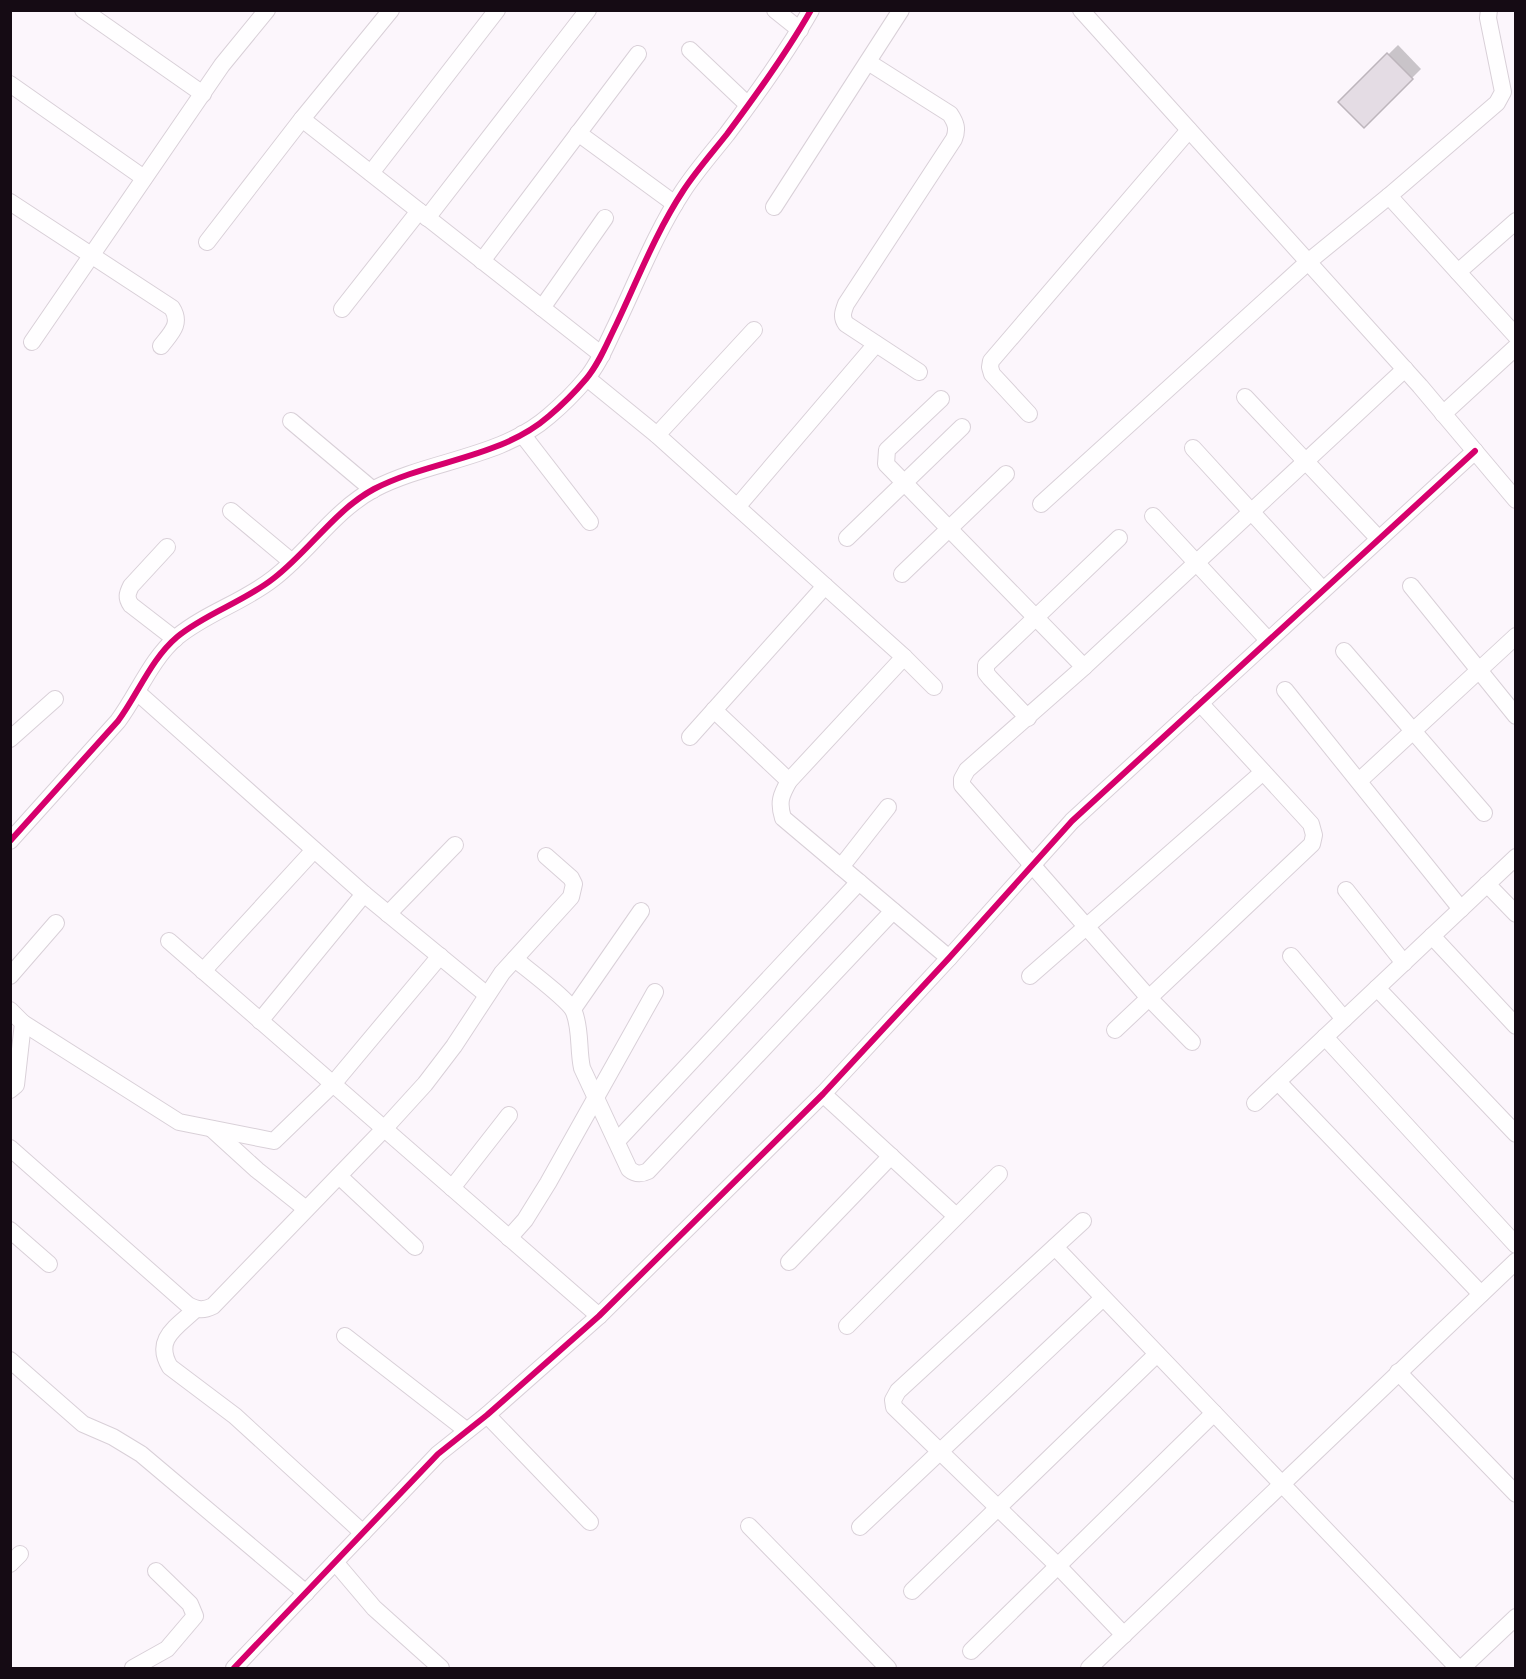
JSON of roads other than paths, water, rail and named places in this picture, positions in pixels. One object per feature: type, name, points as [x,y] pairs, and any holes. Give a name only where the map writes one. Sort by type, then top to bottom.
[{"type":"street","points":[[82,10],[203,94]]},
{"type":"street","points":[[32,342],[222,65],[267,10]]},
{"type":"street","points":[[207,242],[302,119],[391,10]]},
{"type":"street","points":[[371,173],[497,10]]},
{"type":"street","points":[[342,309],[423,214],[588,10]]},
{"type":"street","points":[[775,10],[800,30]]},
{"type":"street","points":[[10,841],[118,721],[157,658],[192,625],[275,578],[353,503],[372,490],[398,478],[504,443],[522,434],[549,417],[587,378],[602,355],[675,204],[775,70],[811,10]]},
{"type":"street","points":[[774,207],[901,10]]},
{"type":"street","points":[[1081,10],[1405,369],[1515,500]]},
{"type":"street","points":[[1041,504],[1308,262],[1497,103],[1503,93],[1489,10]]},
{"type":"street","points":[[690,50],[748,105]]},
{"type":"street","points":[[482,261],[638,54]]},
{"type":"street","points":[[868,62],[950,114],[956,123],[957,132],[954,139],[843,312],[846,324],[919,372]]},
{"type":"street","points":[[10,84],[144,178]]},
{"type":"street","points":[[302,119],[602,355]]},
{"type":"street","points":[[1029,414],[992,374],[991,361],[1189,130]]},
{"type":"street","points":[[578,133],[675,204]]},
{"type":"street","points":[[1389,196],[1515,336]]},
{"type":"street","points":[[10,202],[172,308],[177,322],[161,346]]},
{"type":"street","points":[[542,308],[605,218]]},
{"type":"street","points":[[1458,272],[1515,221]]},
{"type":"street","points":[[657,435],[754,330]]},
{"type":"street","points":[[737,507],[876,344]]},
{"type":"street","points":[[1443,414],[1515,347]]},
{"type":"street","points":[[1192,1042],[1149,998],[1088,926],[966,791],[962,785],[962,779],[967,770],[1028,718],[1197,564],[1405,369]]},
{"type":"street","points":[[587,378],[657,435],[904,657],[934,687]]},
{"type":"street","points":[[1245,397],[1379,539]]},
{"type":"street","points":[[941,399],[887,450],[886,464],[1084,667]]},
{"type":"street","points":[[291,421],[372,490]]},
{"type":"street","points":[[847,538],[962,427]]},
{"type":"street","points":[[522,434],[590,522]]},
{"type":"street","points":[[1193,448],[1323,591]]},
{"type":"street","points":[[234,1668],[438,1454],[487,1415],[599,1316],[823,1094],[1071,821],[1474,451]]},
{"type":"street","points":[[902,574],[1006,474]]},
{"type":"street","points":[[231,511],[292,562]]},
{"type":"street","points":[[1153,516],[1268,640]]},
{"type":"street","points":[[1028,718],[986,673],[986,665],[1119,538]]},
{"type":"street","points":[[167,547],[131,586],[127,593],[127,600],[175,639]]},
{"type":"street","points":[[690,737],[825,586]]},
{"type":"street","points":[[1411,586],[1515,716]]},
{"type":"street","points":[[1359,782],[1515,636]]},
{"type":"street","points":[[1344,651],[1484,813]]},
{"type":"street","points":[[904,657],[789,782],[780,797],[780,808],[783,818],[948,958]]},
{"type":"street","points":[[1286,690],[1461,909]]},
{"type":"street","points":[[137,692],[364,894],[487,995]]},
{"type":"street","points":[[13,732],[55,699]]},
{"type":"street","points":[[1115,1030],[1312,844],[1314,835],[1311,825],[1200,703]]},
{"type":"street","points":[[714,710],[789,782]]},
{"type":"street","points":[[1030,976],[1263,772]]},
{"type":"street","points":[[841,867],[888,807]]},
{"type":"street","points":[[388,914],[455,845]]},
{"type":"street","points":[[203,971],[314,850]]},
{"type":"street","points":[[10,1148],[188,1305],[196,1310],[204,1310],[213,1306],[384,1129],[440,1065],[487,995],[515,959],[571,897],[574,884],[571,878],[546,856]]},
{"type":"street","points":[[1255,1103],[1515,857]]},
{"type":"street","points":[[617,1141],[859,882]]},
{"type":"street","points":[[1487,884],[1515,914]]},
{"type":"street","points":[[1346,890],[1404,963]]},
{"type":"street","points":[[260,1021],[364,894]]},
{"type":"street","points":[[573,1009],[641,911]]},
{"type":"street","points":[[515,959],[573,1009],[582,1068],[629,1169],[641,1174],[648,1171],[893,911]]},
{"type":"street","points":[[10,976],[56,923]]},
{"type":"street","points":[[1432,936],[1515,1026]]},
{"type":"street","points":[[169,941],[599,1316]]},
{"type":"street","points":[[10,1010],[23,1023],[179,1122],[274,1141],[333,1084],[440,956]]},
{"type":"street","points":[[1291,956],[1344,1019]]},
{"type":"street","points":[[1377,988],[1515,1134]]},
{"type":"street","points":[[509,1238],[535,1205],[655,992]]},
{"type":"street","points":[[10,1090],[16,1085],[23,1023]]},
{"type":"street","points":[[1325,1037],[1515,1245]]},
{"type":"street","points":[[1278,1082],[1481,1294]]},
{"type":"street","points":[[823,1094],[956,1216]]},
{"type":"street","points":[[452,1188],[508,1115]]},
{"type":"street","points":[[211,1128],[257,1170],[306,1209]]},
{"type":"street","points":[[789,1262],[891,1156]]},
{"type":"street","points":[[847,1326],[999,1174]]},
{"type":"street","points":[[339,1176],[415,1247]]},
{"type":"street","points":[[1083,1221],[898,1391],[893,1400],[894,1407],[1058,1566],[1124,1635]]},
{"type":"street","points":[[10,1230],[49,1264]]},
{"type":"street","points":[[1055,1247],[1460,1668],[1515,1617]]},
{"type":"street","points":[[1089,1668],[1515,1261]]},
{"type":"street","points":[[860,1527],[1103,1298]]},
{"type":"street","points":[[196,1310],[168,1335],[163,1347],[164,1358],[170,1367],[235,1416],[363,1533]]},
{"type":"street","points":[[345,1336],[466,1430]]},
{"type":"street","points":[[912,1590],[1157,1354]]},
{"type":"street","points":[[10,1360],[84,1424],[113,1437],[141,1454],[306,1593]]},
{"type":"street","points":[[1398,1372],[1515,1494]]},
{"type":"street","points":[[971,1651],[1214,1413]]},
{"type":"street","points":[[487,1415],[590,1522]]},
{"type":"street","points":[[749,1526],[888,1668]]},
{"type":"street","points":[[335,1562],[374,1608],[441,1668]]},
{"type":"street","points":[[133,1668],[167,1649],[195,1616],[190,1604],[156,1571]]}]
